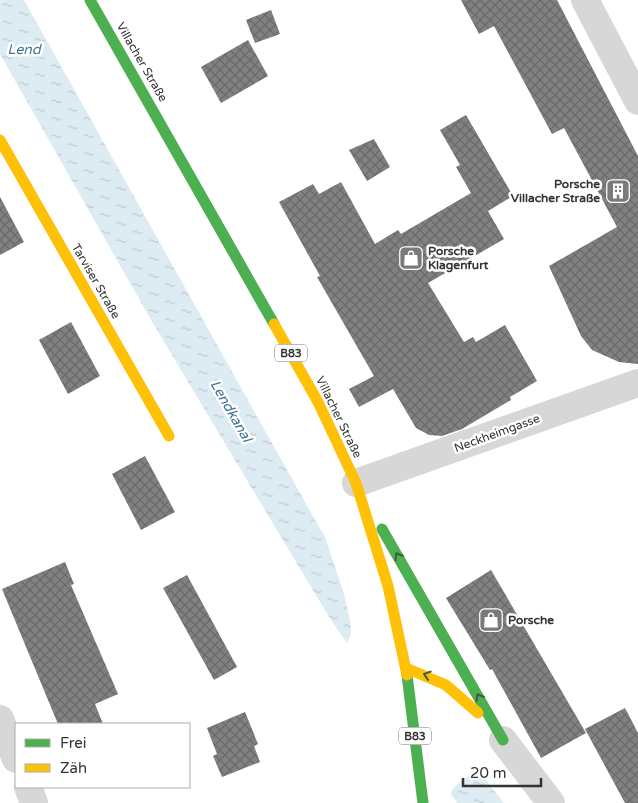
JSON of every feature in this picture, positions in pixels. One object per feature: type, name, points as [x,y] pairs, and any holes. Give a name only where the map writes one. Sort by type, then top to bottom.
[{"type":"main road","name":"Villacher Straße","points":[[90,0],[318,402],[356,483],[388,586],[406,668],[423,803]]},
{"type":"main road","name":"Tarviser Straße","points":[[0,140],[169,436]]},
{"type":"main road","points":[[356,483],[503,740]]},
{"type":"main road","points":[[406,668],[433,676],[457,692],[503,740]]},
{"type":"street","points":[[585,0],[638,101]]},
{"type":"street","name":"Neckheimgasse","points":[[356,483],[638,383]]},
{"type":"street","points":[[0,719],[15,756]]},
{"type":"street","points":[[503,740],[552,803]]},
{"type":"street","points":[[28,788],[34,803]]},
{"type":"water","name":"Lend","points":[[0,0],[24,0],[319,527],[491,787],[504,803],[457,803],[329,617],[151,320],[0,54]]},
{"type":"pier","points":[[321,525],[481,767],[459,783],[452,790],[450,797],[345,645],[351,635],[350,621],[344,594]]},
{"type":"building","name":"Porsche Villacher Straße","points":[[461,0],[557,0],[638,156],[638,364],[619,362],[592,350],[581,336],[549,266],[617,227],[564,128],[552,134],[494,26],[479,34]]},
{"type":"building","points":[[271,10],[280,34],[255,43],[246,20]]},
{"type":"building","points":[[248,40],[268,76],[221,103],[201,67]]},
{"type":"building","name":"Porsche Klagenfurt","points":[[466,115],[513,196],[488,211],[504,239],[428,283],[464,342],[473,337],[476,342],[505,325],[537,381],[510,397],[511,400],[462,429],[442,436],[429,435],[416,428],[393,389],[359,407],[349,389],[374,376],[317,277],[320,276],[279,202],[313,184],[319,194],[341,182],[375,244],[398,230],[401,234],[471,193],[456,167],[460,165],[440,130]]},
{"type":"building","points":[[374,139],[390,167],[367,181],[349,150]]},
{"type":"building","points":[[0,197],[24,242],[0,255]]},
{"type":"building","points":[[71,322],[100,376],[68,394],[39,340]]},
{"type":"building","points":[[145,456],[175,512],[141,530],[112,474]]},
{"type":"building","points":[[65,562],[74,584],[71,585],[118,694],[95,704],[103,723],[58,723],[2,589]]},
{"type":"building","points":[[491,570],[586,733],[541,758],[492,669],[490,670],[446,598]]},
{"type":"building","points":[[187,575],[237,667],[214,680],[163,588]]},
{"type":"building","points":[[625,708],[638,733],[638,803],[625,803],[585,729]]},
{"type":"building","points":[[245,712],[258,744],[254,746],[260,762],[222,777],[213,756],[217,754],[207,728]]},
{"type":"traffic: fast","points":[[90,0],[274,324]]},
{"type":"traffic: fast","points":[[382,529],[503,740]]},
{"type":"traffic: fast","points":[[407,675],[423,803]]},
{"type":"traffic: slow","points":[[0,140],[169,436]]},
{"type":"traffic: slow","points":[[274,324],[318,402],[356,483],[388,586],[407,675]]},
{"type":"traffic: slow","points":[[406,668],[446,685],[478,713]]},
{"type":"place","name":"Porsche Villacher Straße","points":[[618,191]]},
{"type":"place","name":"Porsche Klagenfurt","points":[[411,258]]},
{"type":"place","name":"Porsche","points":[[491,620]]},
{"type":"water label","name":"Lendkanal","points":[[231,411]]}]
